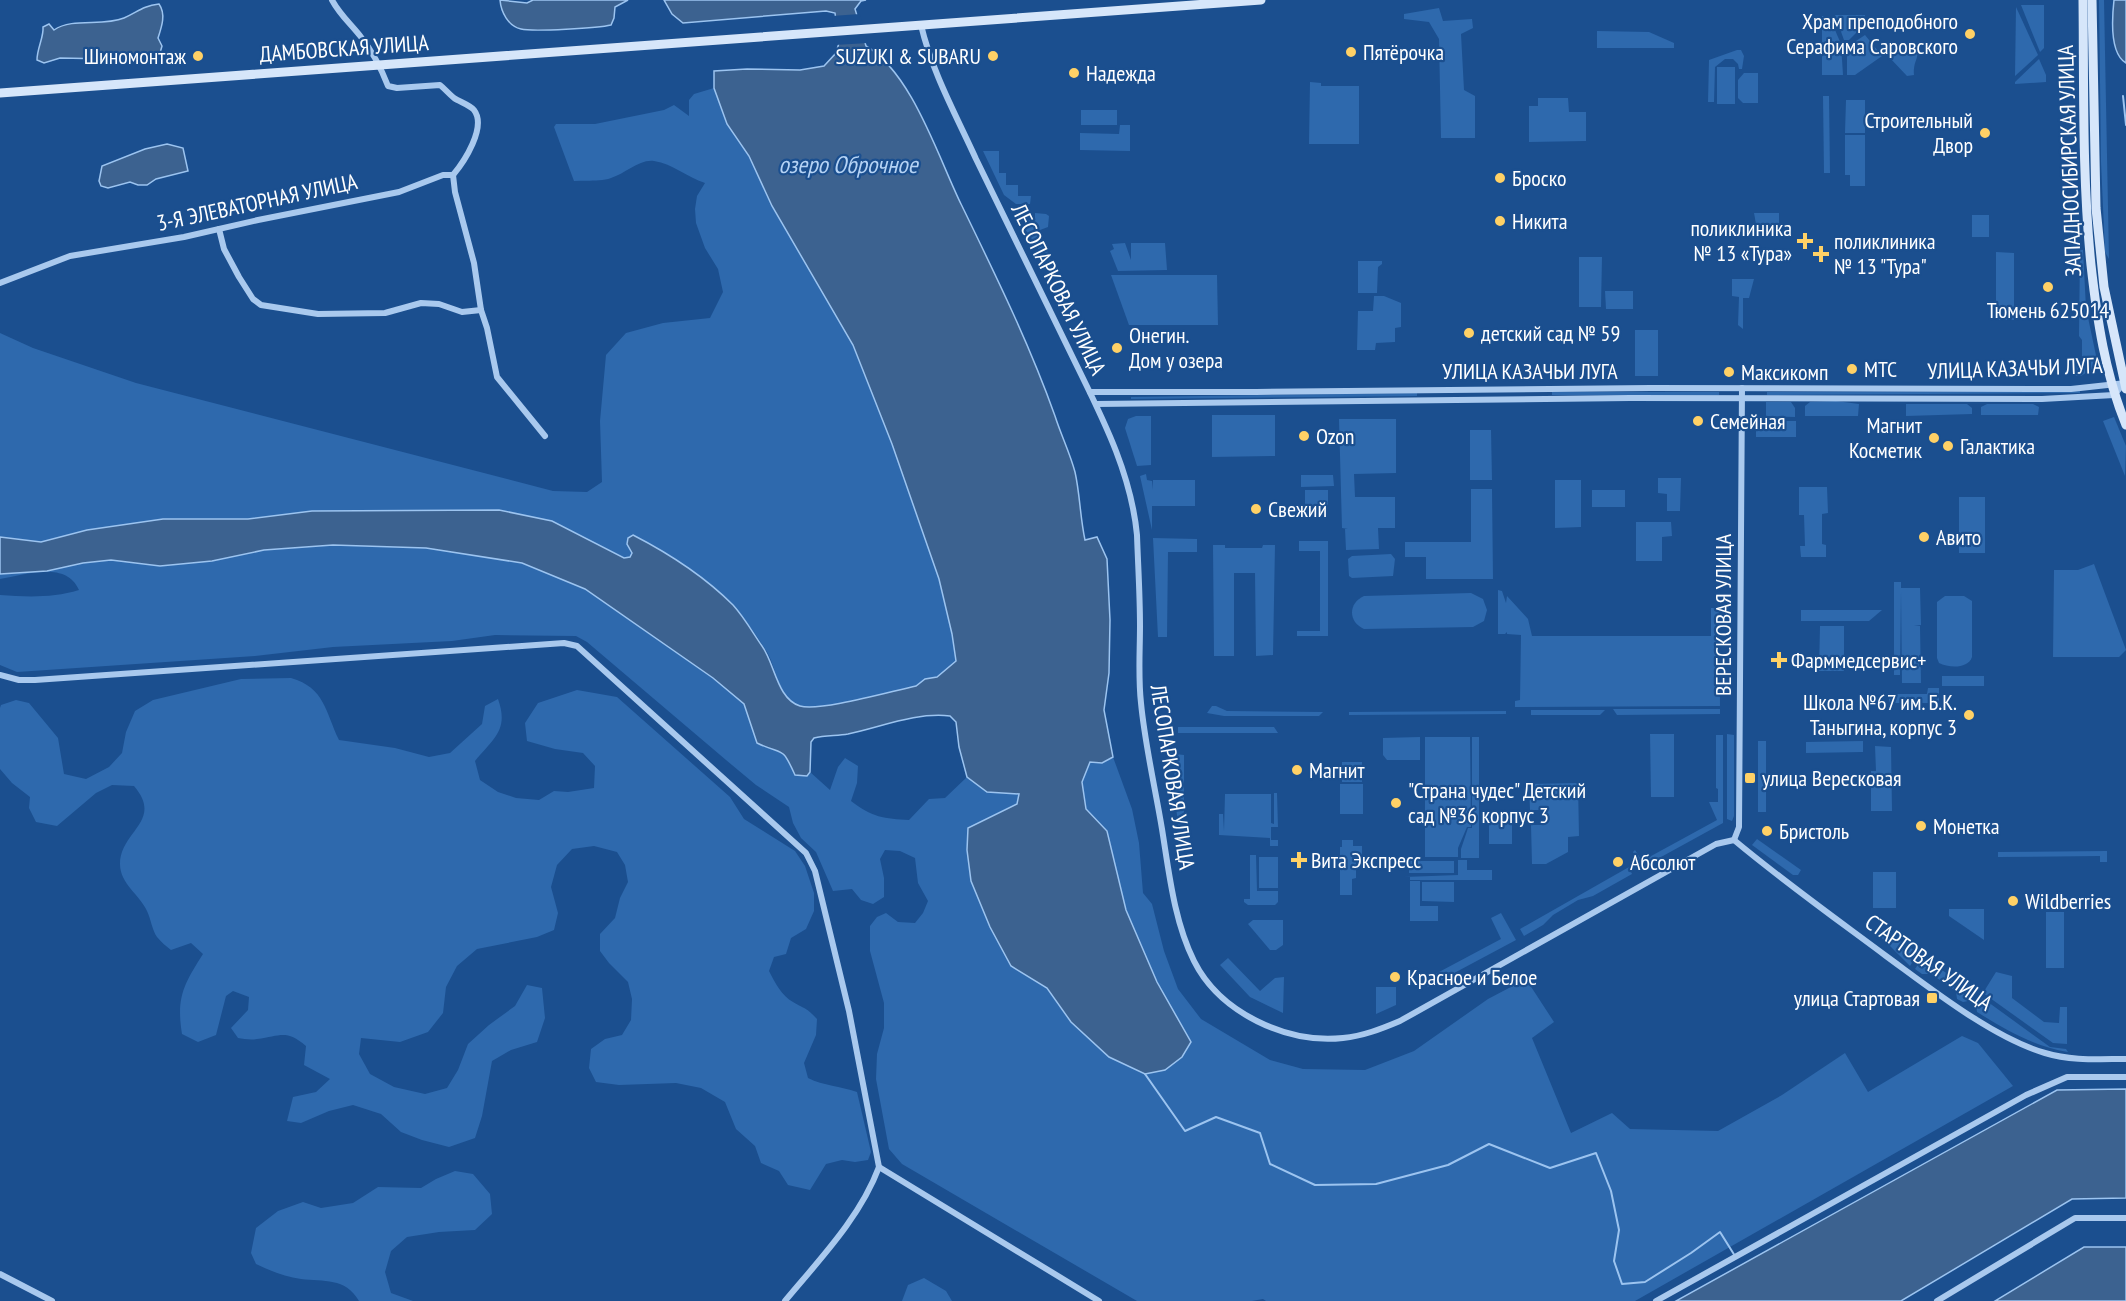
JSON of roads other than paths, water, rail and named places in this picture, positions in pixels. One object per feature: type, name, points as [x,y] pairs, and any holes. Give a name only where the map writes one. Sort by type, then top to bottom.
[{"type":"main road","name":"ДАМБОВСКАЯ УЛИЦА","points":[[0,93],[1261,0]]},
{"type":"main road","name":"ЗАПАДНОСИБИРСКАЯ УЛИЦА","points":[[2083,0],[2086,203],[2095,302],[2114,395],[2126,425]]},
{"type":"main road","name":"ЗАПАДНОСИБИРСКАЯ УЛИЦА","points":[[2092,0],[2096,208],[2104,287],[2125,385]]},
{"type":"street","points":[[332,0],[341,15],[362,37],[379,64],[388,86],[392,88],[440,85],[451,96],[475,111],[477,128],[473,144],[453,174],[454,192],[474,263],[481,310],[497,377],[545,436]]},
{"type":"street","name":"ЛЕСОПАРКОВАЯ УЛИЦА","points":[[921,25],[927,54],[951,107],[1096,404],[1123,470],[1135,520],[1141,702],[1164,843],[1181,925],[1195,962],[1205,979],[1234,1007],[1275,1028],[1300,1036],[1321,1039],[1365,1035],[1400,1021],[1716,844],[1734,840]]},
{"type":"street","name":"3-Я ЭЛЕВАТОРНАЯ УЛИЦА","points":[[0,283],[70,256],[184,237],[399,192],[443,175],[453,174]]},
{"type":"street","points":[[219,229],[224,249],[234,268],[253,299],[261,305],[318,314],[385,313],[421,303],[439,304],[462,312],[481,310]]},
{"type":"street","name":"УЛИЦА КАЗАЧЬИ ЛУГА","points":[[1090,392],[1742,388],[2071,389],[2111,383],[2125,385]]},
{"type":"street","name":"УЛИЦА КАЗАЧЬИ ЛУГА","points":[[1096,404],[1475,399],[2042,399],[2114,395],[2125,385]]},
{"type":"street","name":"ВЕРЕСКОВАЯ УЛИЦА","points":[[1734,840],[1739,827],[1742,388]]},
{"type":"street","points":[[0,675],[19,680],[35,680],[564,643],[576,645],[807,853],[815,871],[849,1011],[879,1167],[872,1186],[861,1205],[830,1247],[784,1301]]},
{"type":"street","name":"СТАРТОВАЯ УЛИЦА","points":[[1734,840],[1782,879],[1910,973],[2002,1034],[2036,1050],[2062,1057],[2126,1059]]},
{"type":"street","points":[[1656,1301],[2026,1095],[2067,1077],[2126,1077]]},
{"type":"street","points":[[879,1167],[1099,1301]]},
{"type":"street","points":[[1937,1301],[2074,1218],[2126,1218]]},
{"type":"street","points":[[0,1274],[52,1301]]},
{"type":"water","points":[[500,0],[527,3],[533,0],[628,0],[615,7],[611,25],[538,30],[521,29],[512,25],[504,14]]},
{"type":"water","name":"озеро Оброчное","points":[[664,0],[866,0],[861,1],[855,9],[866,46],[897,75],[933,140],[1011,309],[1045,389],[1075,472],[1085,540],[1097,537],[1107,559],[1110,620],[1109,673],[1104,710],[1113,757],[1102,763],[1090,762],[1082,782],[1086,809],[1107,831],[1126,910],[1157,982],[1191,1042],[1182,1057],[1165,1070],[1145,1074],[1109,1057],[1071,1022],[1047,988],[1011,966],[990,927],[971,881],[967,850],[968,828],[1017,804],[1019,794],[987,792],[967,777],[959,747],[956,722],[950,716],[911,718],[848,734],[814,738],[811,742],[810,772],[807,776],[795,775],[781,752],[757,743],[744,704],[713,678],[585,589],[522,563],[426,548],[333,545],[264,550],[212,561],[160,566],[111,560],[47,571],[0,574],[0,537],[41,542],[87,530],[163,519],[248,519],[312,511],[499,510],[552,521],[624,558],[630,557],[632,553],[627,544],[628,538],[633,535],[673,558],[698,575],[737,610],[766,653],[781,689],[792,702],[800,706],[839,704],[916,686],[925,679],[937,677],[956,661],[939,579],[892,444],[853,345],[772,206],[749,156],[727,124],[714,88],[714,71],[800,70],[824,66],[836,53],[839,43],[835,13],[826,11],[683,23],[672,14]]},
{"type":"water","points":[[2114,0],[2126,0],[2126,63],[2114,43],[2112,25]]},
{"type":"water","points":[[159,4],[163,16],[158,38],[162,46],[160,53],[110,59],[60,58],[44,63],[37,60],[43,27],[49,24],[54,30],[70,24],[115,21]]},
{"type":"water","points":[[167,144],[183,148],[188,171],[156,179],[147,185],[130,182],[108,188],[101,186],[99,181],[102,166],[145,149]]},
{"type":"water","points":[[2126,1089],[2126,1198],[2072,1199],[1901,1301],[1676,1301],[2057,1090]]},
{"type":"water","points":[[2084,1247],[2126,1247],[2126,1301],[1995,1301]]},
{"type":"waterway","points":[[2123,96],[2126,125]]},
{"type":"waterway","points":[[1145,1074],[1185,1131],[1216,1117],[1260,1133],[1270,1164],[1315,1185],[1376,1184],[1448,1165],[1489,1144],[1550,1168],[1596,1153],[1611,1191],[1619,1230],[1614,1261],[1622,1284],[1645,1282],[1720,1232],[1735,1256]]},
{"type":"place","name":"Храм преподобного Серафима Саровского","points":[[1970,34]]},
{"type":"place","name":"Пятёрочка","points":[[1351,52]]},
{"type":"place","name":"Шиномонтаж","points":[[198,56]]},
{"type":"place","name":"SUZUKI & SUBARU","points":[[993,56]]},
{"type":"place","name":"Надежда","points":[[1074,73]]},
{"type":"place","name":"Строительный Двор","points":[[1985,133]]},
{"type":"place","name":"Броско","points":[[1500,178]]},
{"type":"place","name":"Никита","points":[[1500,221]]},
{"type":"place","name":"поликлиника № 13 «Тура»","points":[[1805,241]]},
{"type":"place","name":"поликлиника № 13 \"Тура\"","points":[[1821,254]]},
{"type":"place","name":"Тюмень 625014","points":[[2048,287]]},
{"type":"place","name":"детский сад № 59","points":[[1469,333]]},
{"type":"place","name":"Онегин. Дом у озера","points":[[1117,348]]},
{"type":"place","name":"МТС","points":[[1852,369]]},
{"type":"place","name":"Максикомп","points":[[1729,372]]},
{"type":"place","name":"Семейная","points":[[1698,421]]},
{"type":"place","name":"Ozon","points":[[1304,436]]},
{"type":"place","name":"Магнит Косметик","points":[[1934,438]]},
{"type":"place","name":"Галактика","points":[[1948,446]]},
{"type":"place","name":"Свежий","points":[[1256,509]]},
{"type":"place","name":"Авито","points":[[1924,537]]},
{"type":"place","name":"Фарммедсервис+","points":[[1779,660]]},
{"type":"place","name":"Школа №67 им. Б.К. Таныгина, корпус 3","points":[[1969,715]]},
{"type":"place","name":"Магнит","points":[[1297,770]]},
{"type":"place","name":"улица Вересковая","points":[[1750,778]]},
{"type":"place","name":"\"Страна чудес\" Детский сад №36 корпус 3","points":[[1396,803]]},
{"type":"place","name":"Монетка","points":[[1921,826]]},
{"type":"place","name":"Бристоль","points":[[1767,831]]},
{"type":"place","name":"Вита Экспресс","points":[[1299,860]]},
{"type":"place","name":"Абсолют","points":[[1618,862]]},
{"type":"place","name":"Wildberries","points":[[2013,901]]},
{"type":"place","name":"Красное и Белое","points":[[1395,977]]},
{"type":"place","name":"улица Стартовая","points":[[1932,998]]}]
